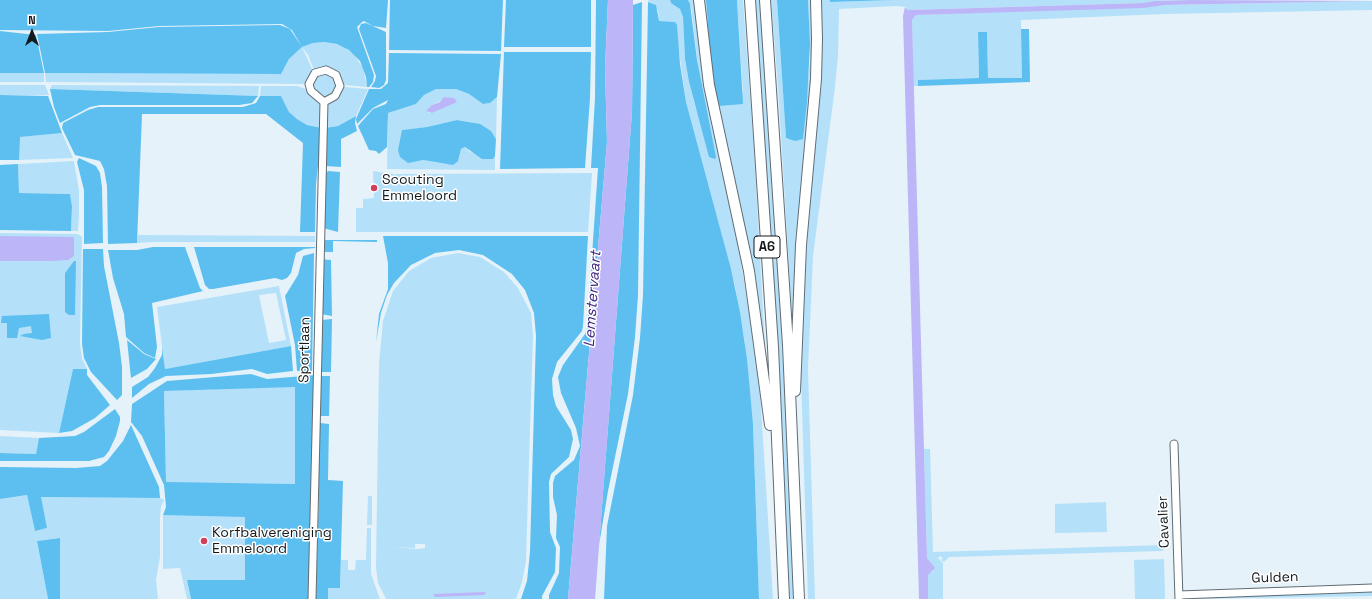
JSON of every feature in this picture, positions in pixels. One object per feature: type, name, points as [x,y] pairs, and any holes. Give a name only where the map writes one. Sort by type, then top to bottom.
[{"type":"highway","name":"A6","points":[[699,0],[708,79],[740,224],[755,305],[780,494]]},
{"type":"highway","name":"A6","points":[[750,0],[765,217],[780,494],[784,599]]},
{"type":"highway","name":"A6","points":[[765,0],[781,235],[792,433],[799,599]]},
{"type":"highway","name":"A6","points":[[792,433],[797,371],[801,245],[816,79],[816,0]]},
{"type":"street","points":[[326,70],[336,75],[340,86],[335,96],[324,102],[310,91],[308,84],[313,75],[326,70]]},
{"type":"street","name":"Sportlaan","points":[[312,599],[324,102]]},
{"type":"street","name":"Cavalier","points":[[1174,444],[1179,597]]},
{"type":"street","name":"Gulden","points":[[1179,597],[1372,588]]},
{"type":"shaded area","points":[[0,0],[388,0],[386,28],[373,26],[364,21],[357,27],[374,75],[373,82],[369,87],[367,87],[366,77],[360,61],[349,50],[337,44],[324,42],[313,43],[302,47],[292,30],[282,24],[159,26],[108,31],[0,30]]},
{"type":"shaded area","points":[[390,0],[503,0],[501,51],[389,50]]},
{"type":"shaded area","points":[[506,0],[591,0],[591,47],[504,47]]},
{"type":"shaded area","points":[[596,0],[608,0],[605,68],[607,142],[568,599],[549,599],[549,595],[559,573],[560,547],[556,538],[557,515],[553,497],[553,483],[555,476],[574,460],[580,446],[576,428],[561,393],[558,377],[563,365],[585,334],[587,328],[598,168],[591,168],[595,98]]},
{"type":"shaded area","points":[[608,0],[633,0],[632,112],[595,599],[568,599],[607,142],[605,68]]},
{"type":"shaded area","points":[[649,0],[670,0],[671,3],[676,5],[681,11],[683,17],[685,59],[689,82],[695,106],[715,159],[700,83],[691,7],[688,0],[694,0],[702,76],[736,231],[759,376],[773,599],[759,599],[753,424],[744,337],[735,286],[686,102],[675,22],[659,21],[658,11],[654,4],[648,2]]},
{"type":"shaded area","points":[[670,0],[688,0],[690,4],[697,60],[716,157],[715,159],[709,157],[689,82],[685,59],[683,17],[680,9],[671,3]]},
{"type":"shaded area","points":[[700,0],[706,0],[707,23],[743,93],[737,0],[743,0],[754,149],[767,381],[713,101]]},
{"type":"shaded area","points":[[706,0],[737,0],[743,104],[718,106],[712,76]]},
{"type":"shaded area","points":[[754,0],[761,0],[776,218],[795,599],[788,599]]},
{"type":"shaded area","points":[[771,0],[777,0],[786,138],[788,139],[803,139],[810,59],[808,0],[812,0],[814,29],[794,347],[778,87]]},
{"type":"shaded area","points":[[777,0],[808,0],[810,44],[807,102],[803,139],[795,141],[786,138]]},
{"type":"shaded area","points":[[818,0],[830,0],[830,2],[894,0],[1192,0],[1154,1],[1143,3],[908,10],[906,7],[896,6],[839,9],[838,56],[835,87],[813,256],[808,369],[815,599],[808,599],[800,346]]},
{"type":"shaded area","points":[[830,0],[894,0],[830,2]]},
{"type":"shaded area","points":[[1154,1],[1372,1],[1165,5],[1143,8],[916,15],[912,20],[927,558],[935,568],[928,575],[928,599],[919,599],[903,16],[905,7],[908,10],[1143,3]]},
{"type":"shaded area","points":[[1372,1],[1372,10],[1163,14],[1021,20],[1022,78],[988,78],[987,32],[978,32],[979,78],[918,80],[918,86],[913,86],[912,20],[916,15],[1165,5]]},
{"type":"shaded area","points":[[642,2],[638,295],[635,337],[628,394],[608,491],[599,545],[632,112],[633,5]]},
{"type":"shaded area","points":[[648,2],[656,5],[659,21],[675,22],[677,25],[680,64],[686,102],[731,269],[740,312],[747,359],[753,424],[759,599],[604,599],[607,526],[633,395],[640,338],[643,295]]},
{"type":"shaded area","points":[[366,23],[386,32],[386,80],[384,85],[379,88],[371,87],[376,76],[359,29],[361,24]]},
{"type":"shaded area","points":[[280,25],[290,29],[302,47],[289,59],[281,74],[45,73],[37,34],[108,32],[159,27]]},
{"type":"shaded area","points":[[1021,29],[1029,29],[1030,82],[918,86],[918,80],[979,78],[978,32],[987,32],[988,78],[1022,78]]},
{"type":"shaded area","points":[[0,31],[36,35],[44,73],[0,73]]},
{"type":"shaded area","points":[[324,42],[341,45],[353,53],[363,68],[367,87],[345,85],[338,76],[315,72],[308,55],[302,47],[313,43]]},
{"type":"shaded area","points":[[302,47],[314,73],[304,84],[46,82],[45,73],[281,74],[289,59]]},
{"type":"shaded area","points":[[504,52],[591,52],[590,98],[585,168],[500,169]]},
{"type":"shaded area","points":[[389,53],[501,54],[497,97],[490,103],[483,104],[469,94],[456,89],[436,89],[424,95],[416,104],[388,113],[387,147],[379,154],[376,151],[369,150],[358,126],[373,109],[386,104],[388,100],[373,108],[357,124],[356,119],[369,89],[381,89],[388,83]]},
{"type":"shaded area","points":[[320,72],[333,75],[339,87],[327,99],[315,93],[311,82]]},
{"type":"shaded area","points":[[0,73],[44,73],[44,82],[0,82]]},
{"type":"shaded area","points":[[0,85],[45,85],[49,95],[0,95]]},
{"type":"shaded area","points":[[52,85],[259,86],[258,96],[50,89]]},
{"type":"shaded area","points":[[261,86],[297,86],[306,89],[320,103],[322,128],[307,125],[297,119],[289,112],[281,96],[260,96]]},
{"type":"shaded area","points":[[344,87],[368,89],[356,116],[338,126],[325,128],[326,106],[340,89]]},
{"type":"shaded area","points":[[50,89],[258,96],[252,103],[239,105],[100,105],[90,107],[60,123],[54,107]]},
{"type":"shaded area","points":[[436,89],[456,89],[469,94],[483,104],[490,103],[497,97],[496,139],[491,131],[470,122],[457,120],[427,127],[402,130],[416,161],[423,160],[446,164],[458,161],[461,149],[465,147],[470,152],[493,159],[495,156],[495,170],[387,169],[388,113],[416,104],[424,95]],"holes":[[[448,97],[451,104],[432,113],[427,112],[432,105]]]},
{"type":"shaded area","points":[[0,95],[48,96],[62,133],[20,137],[19,160],[0,160]]},
{"type":"shaded area","points":[[260,96],[281,96],[289,112],[297,119],[307,125],[322,128],[316,184],[315,232],[300,232],[303,143],[266,114],[142,114],[137,243],[108,244],[107,186],[104,169],[100,161],[75,155],[62,128],[63,123],[88,110],[98,107],[243,107],[256,103]]},
{"type":"shaded area","points":[[444,97],[454,98],[457,102],[432,113],[426,111],[432,105],[440,102]]},
{"type":"shaded area","points":[[356,116],[355,123],[357,131],[341,139],[341,167],[325,166],[325,128],[338,126]]},
{"type":"shaded area","points":[[457,120],[480,124],[491,131],[496,139],[495,156],[493,159],[482,159],[465,147],[461,149],[458,161],[453,165],[423,160],[408,163],[400,157],[398,150],[402,130],[427,127]]},
{"type":"shaded area","points":[[62,133],[73,158],[19,160],[19,137]]},
{"type":"shaded area","points":[[79,158],[96,166],[100,173],[102,187],[103,243],[84,244],[84,190],[77,162]]},
{"type":"shaded area","points":[[74,161],[79,190],[78,231],[71,231],[72,206],[70,194],[19,193],[18,164]]},
{"type":"shaded area","points":[[18,164],[19,193],[70,194],[72,206],[71,231],[0,230],[0,165]]},
{"type":"shaded area","points":[[328,171],[340,172],[338,232],[323,228],[326,173]]},
{"type":"shaded area","points":[[373,171],[393,174],[592,173],[588,232],[356,232],[356,208],[363,208],[363,199],[374,198]]},
{"type":"shaded area","points":[[0,233],[78,234],[82,237],[80,344],[82,358],[87,369],[73,369],[59,433],[0,430]],"holes":[[[76,262],[74,315],[65,311],[65,273]]]},
{"type":"shaded area","points":[[138,235],[315,236],[315,242],[137,243]]},
{"type":"shaded area","points":[[0,236],[74,237],[74,256],[68,260],[0,261]]},
{"type":"shaded area","points":[[383,236],[588,236],[582,331],[557,362],[552,379],[553,395],[556,406],[571,430],[573,439],[569,457],[551,474],[549,482],[550,532],[556,548],[555,572],[542,596],[542,599],[521,599],[527,581],[530,552],[536,336],[534,313],[525,290],[512,274],[483,255],[459,250],[435,253],[411,265],[394,283],[387,295],[381,313],[376,342],[379,314],[388,289],[388,263]]},
{"type":"shaded area","points":[[324,240],[377,240],[377,242],[333,241],[333,252],[325,252]]},
{"type":"shaded area","points":[[153,247],[185,247],[200,288],[203,291],[152,303],[157,347],[155,358],[144,353],[126,337],[124,314],[113,278],[108,250],[137,250]]},
{"type":"shaded area","points":[[194,247],[315,248],[304,249],[296,253],[291,273],[287,278],[282,280],[275,278],[209,289],[205,285]]},
{"type":"shaded area","points":[[83,249],[103,249],[104,266],[119,343],[122,367],[122,395],[117,400],[91,372],[84,358],[82,344]]},
{"type":"shaded area","points":[[314,253],[312,371],[297,371],[295,345],[285,296],[298,275],[303,256]]},
{"type":"shaded area","points":[[458,253],[480,257],[504,272],[518,288],[531,313],[533,336],[526,561],[522,582],[516,599],[386,599],[378,583],[376,568],[379,363],[383,321],[393,291],[409,271],[431,258]],"holes":[[[415,544],[425,544],[425,548],[418,549],[392,547],[415,548]]]},
{"type":"shaded area","points":[[320,259],[331,260],[332,316],[321,314]]},
{"type":"shaded area","points":[[74,261],[76,261],[75,315],[69,315],[65,312],[65,273]]},
{"type":"shaded area","points":[[279,286],[291,346],[165,369],[157,307]],"holes":[[[276,293],[286,340],[269,343],[259,295]]]},
{"type":"shaded area","points":[[49,314],[51,338],[42,340],[20,336],[32,333],[31,326],[19,328],[17,338],[7,338],[7,323],[1,323],[2,316]]},
{"type":"shaded area","points":[[332,319],[331,372],[319,372],[322,320]]},
{"type":"shaded area","points":[[127,340],[144,354],[156,359],[147,369],[131,378]]},
{"type":"shaded area","points":[[291,346],[293,371],[267,374],[252,369],[211,374],[166,376],[149,384],[132,398],[132,387],[148,377],[155,368],[162,355],[162,347],[165,369]]},
{"type":"shaded area","points":[[73,369],[87,369],[87,375],[110,405],[95,418],[72,431],[59,433]]},
{"type":"shaded area","points":[[251,374],[267,379],[316,375],[310,599],[191,599],[187,580],[245,580],[245,517],[163,515],[166,507],[164,485],[142,436],[131,422],[132,404],[167,381]],"holes":[[[295,387],[295,484],[166,482],[164,391]]]},
{"type":"shaded area","points":[[330,376],[329,416],[318,416],[319,377]]},
{"type":"shaded area","points":[[295,386],[295,484],[166,483],[164,391]]},
{"type":"shaded area","points":[[115,409],[120,417],[120,421],[116,436],[109,451],[104,457],[89,461],[0,461],[0,453],[36,454],[39,438],[75,436],[84,432]]},
{"type":"shaded area","points":[[320,423],[329,424],[328,480],[343,481],[340,588],[328,588],[328,599],[316,599],[319,496],[318,426]]},
{"type":"shaded area","points":[[131,425],[159,487],[160,498],[41,497],[47,528],[35,531],[27,495],[0,499],[0,467],[76,468],[100,466],[107,461],[123,441]]},
{"type":"shaded area","points":[[0,436],[39,438],[36,454],[0,453]]},
{"type":"shaded area","points":[[924,449],[930,449],[933,552],[1164,545],[1164,549],[1162,551],[949,557],[944,562],[941,560],[943,558],[940,556],[938,558],[943,563],[943,599],[928,599],[927,577],[929,573],[933,571],[927,558]]},
{"type":"shaded area","points":[[27,495],[35,531],[47,528],[40,497],[160,498],[164,500],[161,507],[160,557],[156,580],[158,599],[60,599],[60,538],[37,541],[48,599],[0,599],[0,499]]},
{"type":"shaded area","points":[[368,496],[372,496],[372,525],[367,525]]},
{"type":"shaded area","points":[[1106,502],[1107,532],[1055,533],[1055,504]]},
{"type":"shaded area","name":"Korfbalvereniging Emmeloord","points":[[163,515],[245,515],[245,581],[187,581],[191,599],[187,599],[180,568],[163,569]]},
{"type":"shaded area","points":[[367,528],[371,528],[371,574],[380,599],[328,599],[328,588],[340,587],[341,560],[348,560],[348,570],[355,570],[356,560],[366,560]]},
{"type":"shaded area","points":[[60,538],[60,599],[48,599],[37,541]]},
{"type":"shaded area","points":[[1164,559],[1165,599],[1135,599],[1134,560]]},
{"type":"shaded area","points":[[486,592],[484,595],[435,597],[433,594]]},
{"type":"shaded area","points":[[1372,592],[1372,596],[1190,599],[1195,597]]},
{"type":"place","name":"Scouting Emmeloord","points":[[374,188]]},
{"type":"place","name":"Korfbalvereniging Emmeloord","points":[[204,541]]},
{"type":"water label","name":"Lemstervaart","points":[[593,299]]}]
